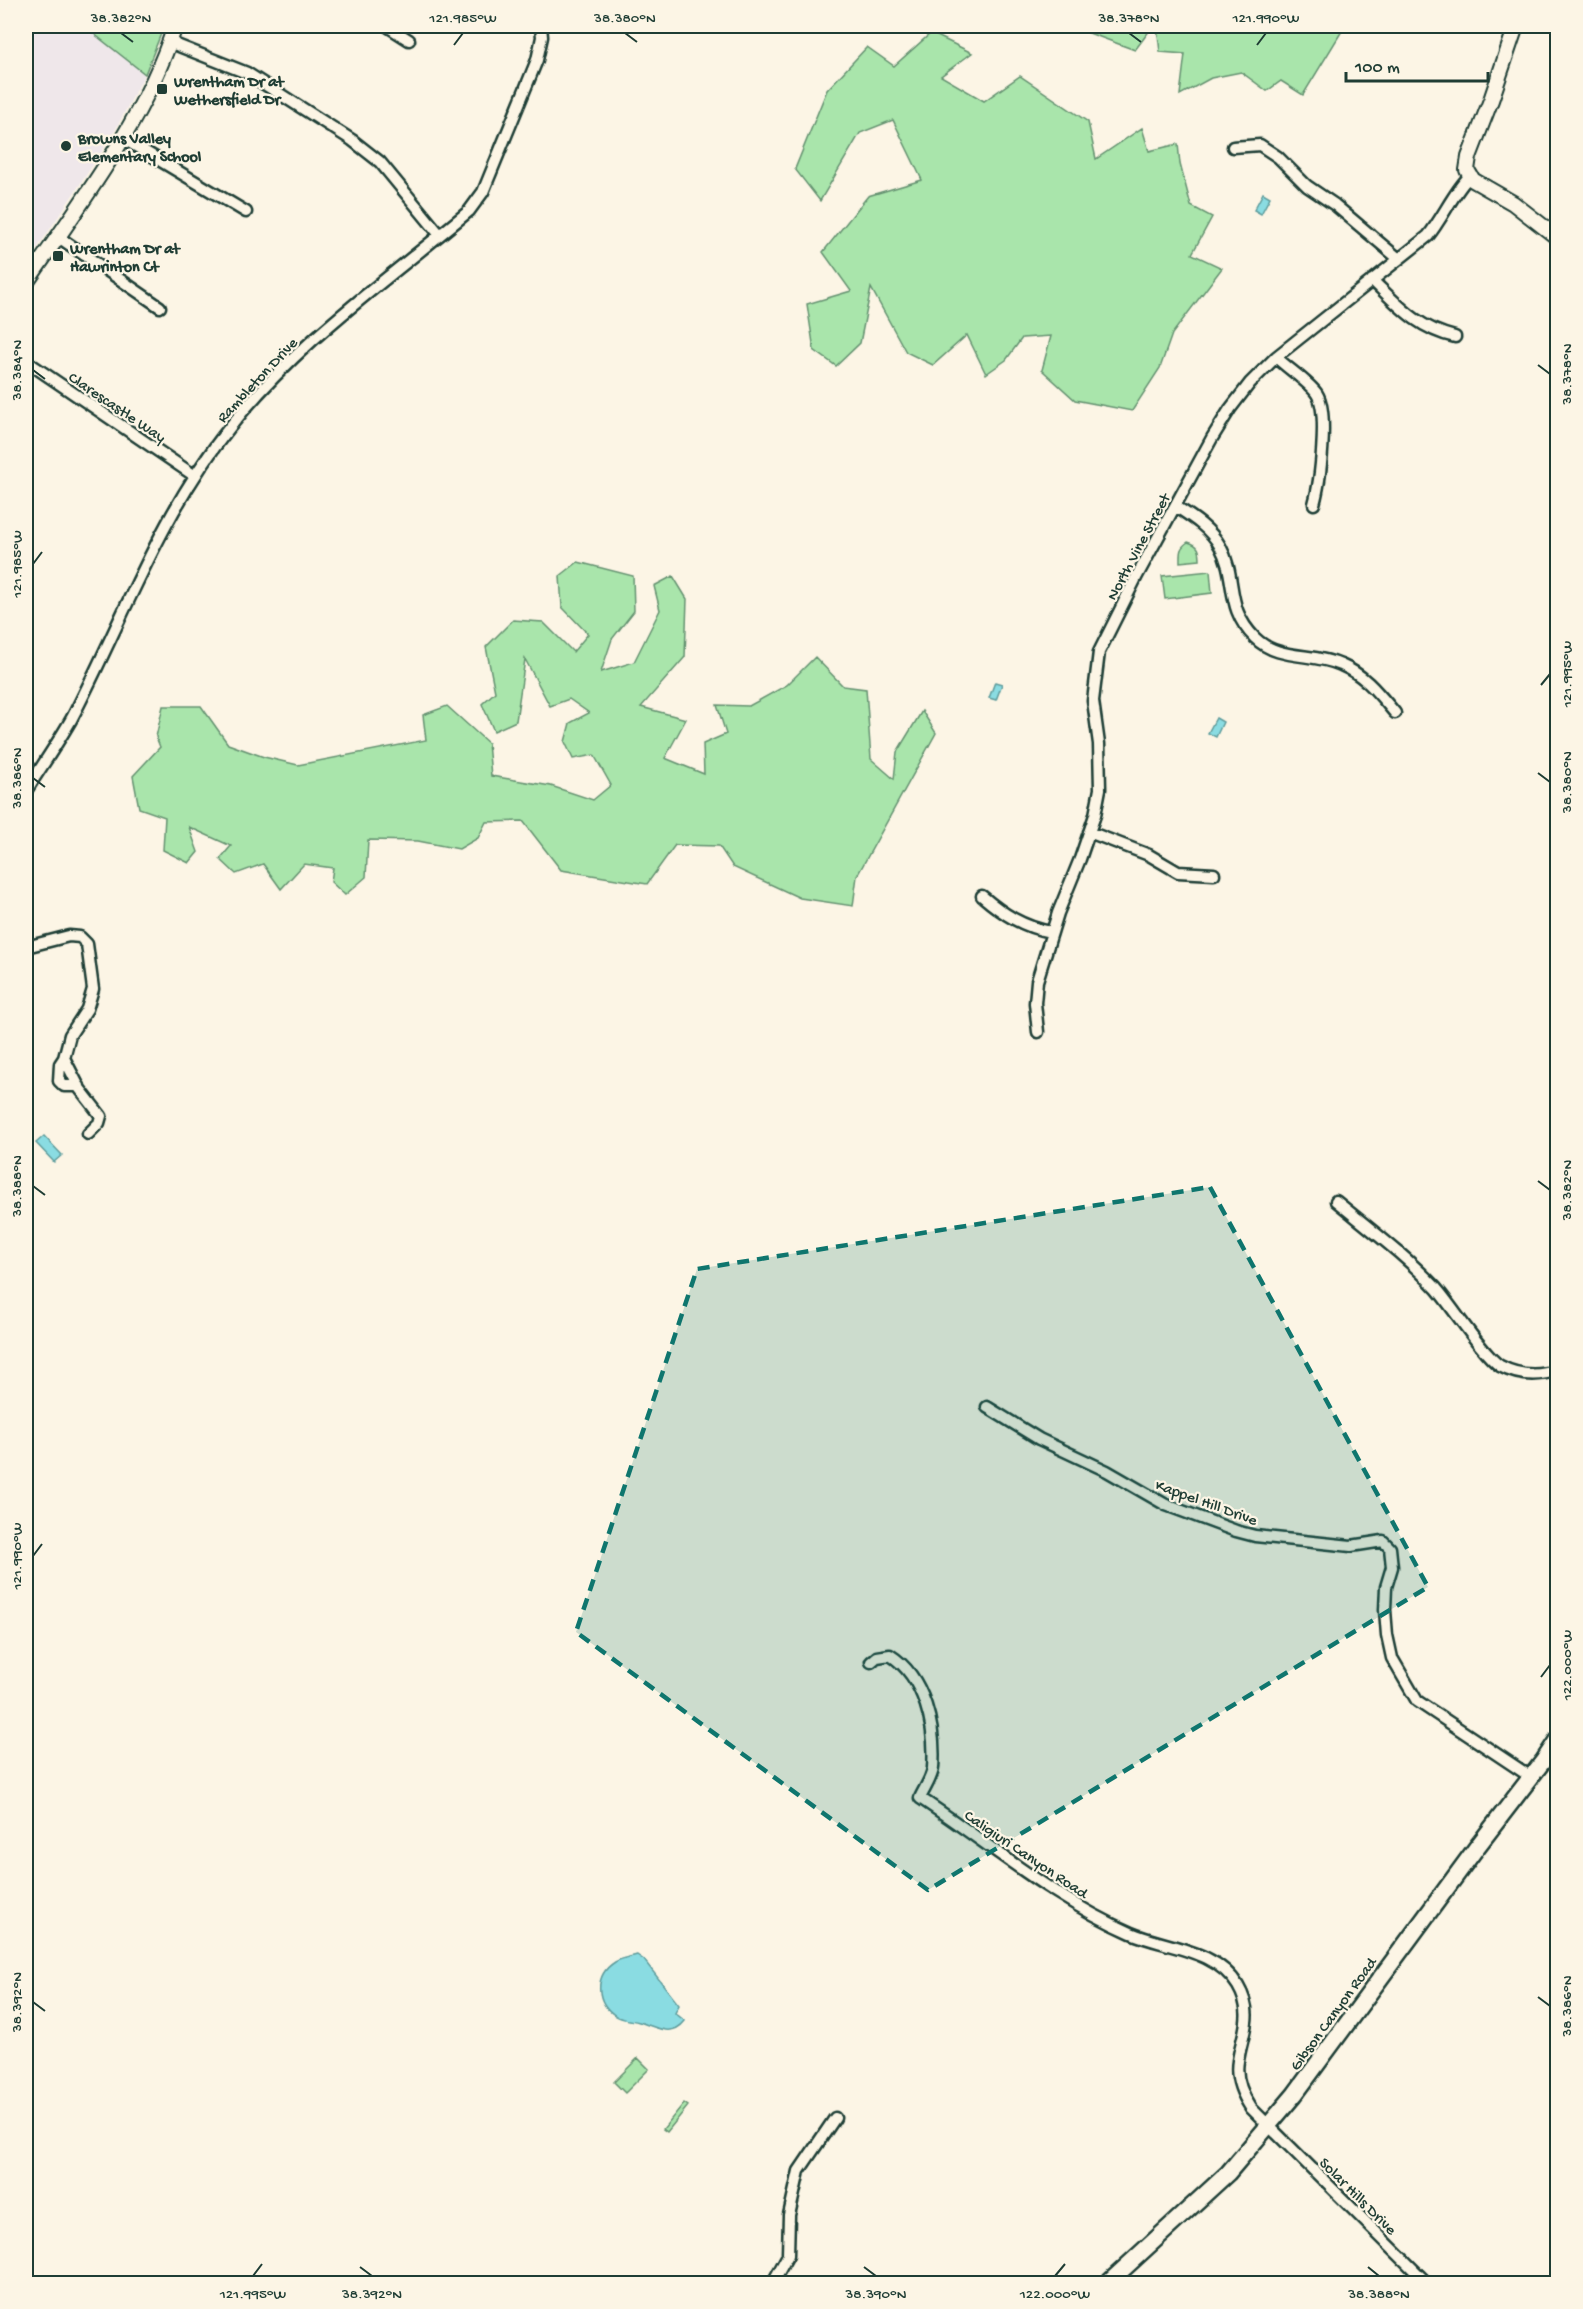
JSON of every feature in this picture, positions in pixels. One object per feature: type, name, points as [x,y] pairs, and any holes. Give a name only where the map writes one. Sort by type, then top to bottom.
[{"type":"main road","name":"Gibson Canyon Road","points":[[1107,2283],[1228,2173],[1269,2127],[1531,1777],[1557,1738]]},
{"type":"street","points":[[26,283],[124,139],[152,84],[175,26]]},
{"type":"street","points":[[387,26],[409,40]]},
{"type":"street","name":"Rambleton Drive","points":[[26,791],[70,720],[171,515],[230,427],[283,367],[469,211],[483,192],[537,60],[542,37],[541,26]]},
{"type":"street","points":[[1516,26],[1469,157],[1467,170],[1476,182],[1513,203],[1557,238]]},
{"type":"street","points":[[170,42],[248,74],[352,140],[380,162],[440,235]]},
{"type":"street","points":[[124,139],[246,212]]},
{"type":"street","points":[[1233,147],[1260,145],[1278,157],[1307,186],[1335,205],[1399,259]]},
{"type":"street","name":"North Vine Street","points":[[1038,1032],[1035,1002],[1037,981],[1051,932],[1095,815],[1100,789],[1099,744],[1093,701],[1099,652],[1137,576],[1230,409],[1250,383],[1276,357],[1428,236],[1440,222],[1463,182],[1470,176]]},
{"type":"street","points":[[57,236],[160,307]]},
{"type":"street","points":[[1372,280],[1413,320],[1455,337]]},
{"type":"street","points":[[1276,357],[1319,396],[1322,429],[1320,480],[1314,504]]},
{"type":"street","name":"Clarescastle Way","points":[[26,361],[195,476]]},
{"type":"street","points":[[1176,506],[1199,523],[1220,546],[1229,568],[1237,613],[1256,638],[1268,649],[1340,664],[1370,684],[1395,713]]},
{"type":"street","points":[[1089,832],[1149,855],[1178,872],[1214,874]]},
{"type":"street","points":[[981,896],[1001,912],[1022,924],[1051,932]]},
{"type":"street","points":[[26,947],[69,936],[80,937],[87,944],[92,996],[87,1009],[70,1035],[64,1058],[79,1086],[101,1116],[99,1123],[88,1134]]},
{"type":"street","points":[[1336,1201],[1414,1266],[1437,1289],[1498,1364],[1526,1375],[1543,1375],[1557,1370]]},
{"type":"street","name":"Kappel Hill Drive","points":[[987,1407],[1039,1439],[1107,1471],[1166,1505],[1236,1531],[1255,1536],[1351,1546],[1383,1541],[1390,1548],[1392,1567],[1386,1587],[1387,1635],[1392,1658],[1417,1701],[1531,1777]]},
{"type":"street","name":"Caligiuri Canyon Road","points":[[871,1662],[877,1657],[890,1655],[902,1662],[914,1678],[924,1700],[932,1738],[933,1770],[920,1798],[1059,1896],[1106,1922],[1136,1935],[1200,1955],[1217,1964],[1230,1975],[1239,1988],[1246,2006],[1246,2033],[1238,2060],[1239,2081],[1251,2108],[1269,2127]]},
{"type":"street","points":[[772,2283],[788,2255],[789,2215],[799,2170],[835,2118]]},
{"type":"street","name":"Solar Hills Drive","points":[[1269,2127],[1428,2283]]},
{"type":"highlighted area","points":[[1210,1187],[1428,1587],[928,1890],[576,1632],[697,1269]]},
{"type":"shaded area","name":"Browns Valley Elementary School","points":[[26,26],[84,26],[145,74],[111,138],[26,265]]},
{"type":"green space","points":[[84,26],[164,26],[145,74]]},
{"type":"green space","points":[[1070,26],[1153,26],[1135,50]]},
{"type":"green space","points":[[1157,26],[1345,26],[1303,95],[1281,81],[1267,91],[1241,72],[1211,78],[1180,95],[1185,54],[1160,52]]},
{"type":"green space","points":[[931,33],[972,53],[941,76],[984,101],[1020,76],[1088,122],[1096,159],[1142,128],[1149,151],[1178,144],[1180,164],[1191,206],[1212,217],[1192,254],[1222,268],[1172,334],[1160,368],[1132,411],[1075,400],[1042,370],[1051,336],[1022,338],[1006,360],[986,374],[967,335],[933,365],[906,352],[871,288],[860,343],[836,366],[814,350],[807,304],[851,291],[823,252],[868,196],[922,180],[893,120],[860,133],[820,201],[795,169],[827,90],[867,47],[894,66]]},
{"type":"green space","points":[[1188,542],[1198,548],[1200,560],[1180,562],[1183,546]]},
{"type":"green space","points":[[578,562],[633,576],[634,611],[612,639],[601,672],[634,662],[660,610],[654,586],[673,576],[687,599],[685,657],[641,707],[686,719],[665,758],[704,774],[703,744],[726,734],[717,705],[749,706],[787,685],[815,657],[843,686],[866,689],[871,759],[894,779],[897,752],[922,711],[936,733],[857,876],[853,906],[800,898],[733,867],[719,846],[675,845],[647,884],[561,870],[523,821],[486,822],[478,838],[459,849],[418,841],[368,840],[366,877],[345,895],[331,882],[333,868],[304,864],[281,889],[263,864],[236,874],[220,859],[231,846],[189,827],[198,852],[189,863],[163,850],[165,817],[139,808],[133,776],[160,747],[156,737],[163,706],[201,706],[228,744],[264,757],[298,765],[426,740],[423,715],[447,706],[488,743],[491,776],[551,786],[593,800],[611,785],[594,755],[573,759],[565,742],[570,723],[589,713],[569,699],[550,706],[525,659],[516,721],[494,731],[482,704],[495,692],[486,647],[513,620],[543,622],[573,652],[588,634],[562,607],[560,576]]},
{"type":"green space","points":[[1210,571],[1212,593],[1165,599],[1162,576]]},
{"type":"green space","points":[[638,2058],[649,2069],[625,2093],[614,2082]]},
{"type":"green space","points":[[684,2103],[688,2106],[667,2132],[663,2129]]},
{"type":"water","points":[[1263,193],[1270,197],[1261,214],[1254,210]]},
{"type":"water","points":[[995,682],[1002,684],[996,700],[989,698]]},
{"type":"water","points":[[1216,718],[1223,722],[1216,737],[1208,733]]},
{"type":"water","points":[[44,1136],[62,1155],[54,1162],[36,1143]]},
{"type":"water","points":[[637,1955],[644,1960],[679,2005],[675,2013],[685,2021],[675,2029],[664,2030],[621,2018],[609,2011],[604,2004],[600,1989],[603,1975],[615,1962]]},
{"type":"place","name":"Wrentham Dr at Wethersfield Dr","points":[[162,89]]},
{"type":"place","name":"Browns Valley Elementary School","points":[[66,146]]},
{"type":"place","name":"Wrentham Dr at Hawrinton Ct","points":[[58,256]]}]
